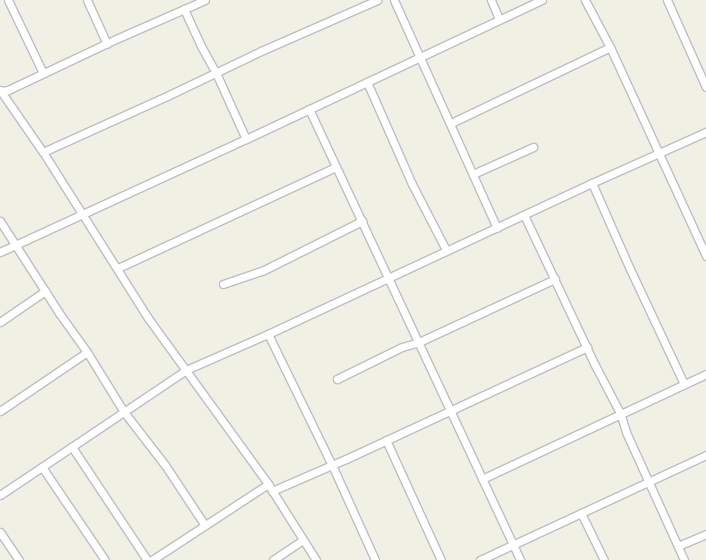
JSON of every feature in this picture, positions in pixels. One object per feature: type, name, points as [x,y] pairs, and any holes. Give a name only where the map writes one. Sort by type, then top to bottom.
[{"type":"street","points":[[8,0],[43,73]]},
{"type":"street","points":[[87,0],[107,44]]},
{"type":"street","points":[[0,90],[8,90],[205,0]]},
{"type":"street","points":[[43,152],[261,51],[377,0]]},
{"type":"street","points":[[394,0],[497,228]]},
{"type":"street","points":[[490,0],[499,19]]},
{"type":"street","points":[[0,252],[81,213],[246,139],[542,0]]},
{"type":"street","points":[[585,0],[610,47],[706,256]]},
{"type":"street","points":[[667,0],[706,87]]},
{"type":"street","points":[[184,9],[201,46],[216,73],[246,139]]},
{"type":"street","points":[[450,123],[610,47]]},
{"type":"street","points":[[366,82],[412,184],[446,250]]},
{"type":"street","points":[[0,90],[43,152],[81,213],[118,268],[148,318],[268,484],[316,560]]},
{"type":"street","points":[[309,109],[520,560]]},
{"type":"street","points":[[0,495],[186,370],[268,334],[446,250],[706,132]]},
{"type":"street","points":[[473,174],[533,147]]},
{"type":"street","points":[[118,268],[336,167]]},
{"type":"street","points":[[592,183],[633,276],[684,384]]},
{"type":"street","points":[[524,215],[620,413],[626,432],[684,560]]},
{"type":"street","points":[[0,221],[45,291],[87,352],[124,412],[165,465],[204,524]]},
{"type":"street","points":[[223,284],[264,270],[362,221]]},
{"type":"street","points":[[337,379],[402,347],[419,342],[556,279]]},
{"type":"street","points":[[0,322],[45,291]]},
{"type":"street","points":[[268,334],[332,465],[375,560]]},
{"type":"street","points":[[272,491],[332,465],[587,347]]},
{"type":"street","points":[[0,411],[87,352]]},
{"type":"street","points":[[482,479],[706,374]]},
{"type":"street","points":[[386,440],[441,560]]},
{"type":"street","points":[[72,447],[147,560]]},
{"type":"street","points":[[480,560],[706,456]]},
{"type":"street","points":[[42,467],[105,560]]},
{"type":"street","points":[[152,560],[204,524],[268,484]]},
{"type":"street","points":[[581,513],[604,560]]},
{"type":"street","points":[[0,532],[19,560]]},
{"type":"street","points":[[678,546],[706,534]]},
{"type":"street","points":[[273,560],[303,540]]}]
